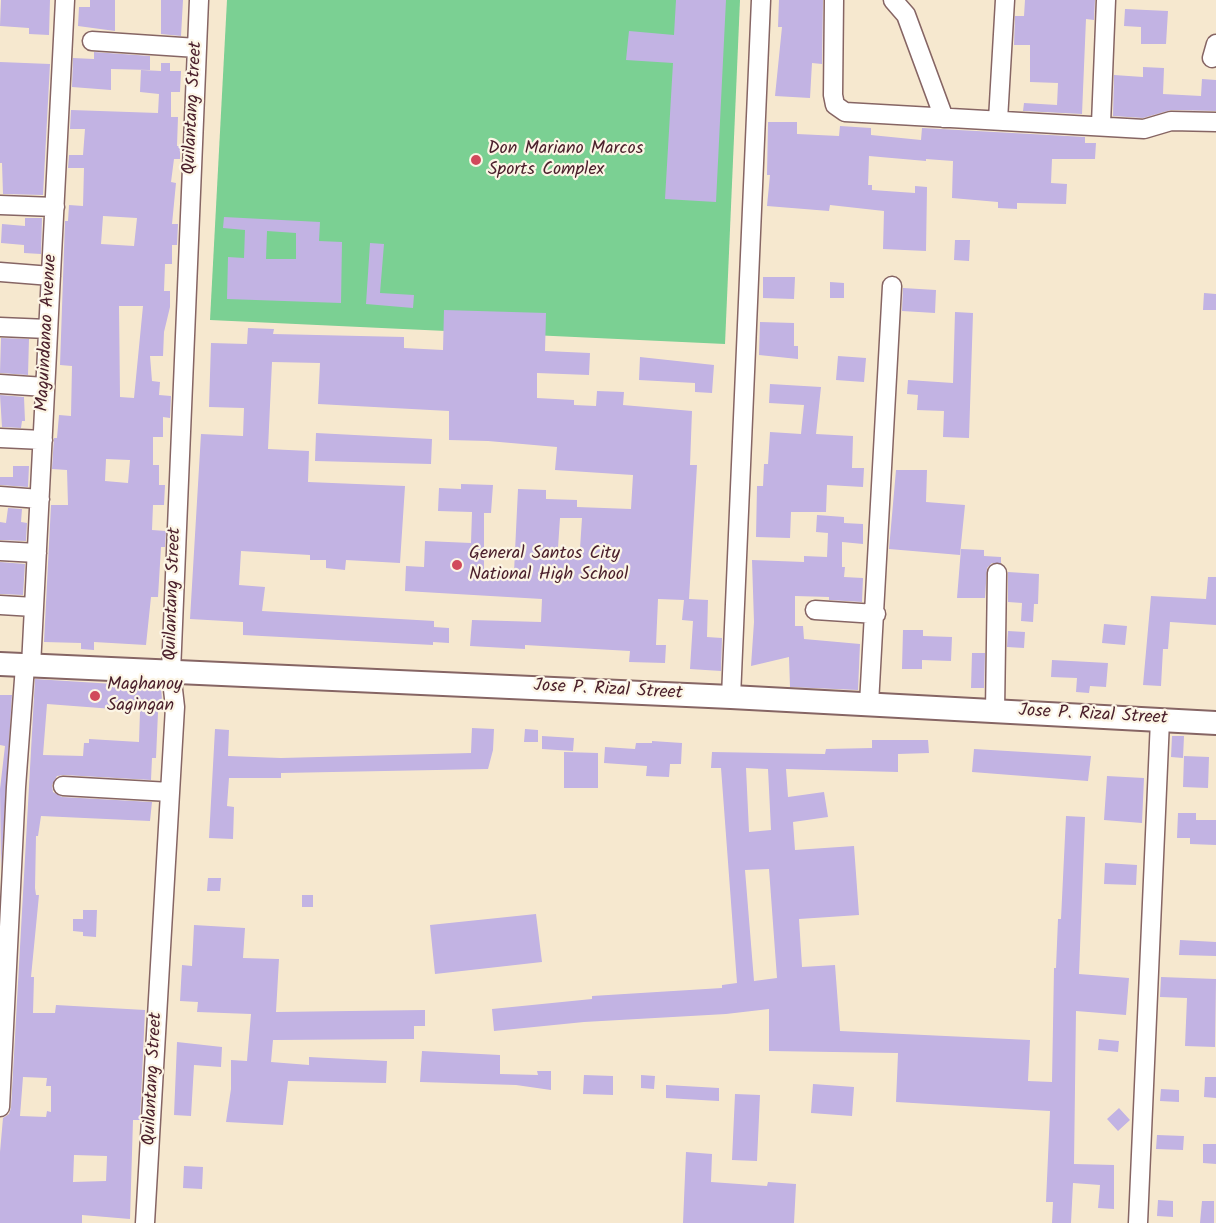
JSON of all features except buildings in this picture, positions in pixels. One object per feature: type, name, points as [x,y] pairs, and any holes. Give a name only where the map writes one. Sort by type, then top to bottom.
[{"type":"street","name":"Maguindanao Avenue","points":[[0,1107],[8,787],[28,666],[34,607],[65,0]]},
{"type":"street","name":"Quilantang Street","points":[[145,1223],[175,707],[171,672],[199,0]]},
{"type":"street","points":[[731,697],[762,0]]},
{"type":"street","points":[[834,0],[833,95],[839,110],[851,114],[1101,124],[1144,129],[1171,121],[1216,122]]},
{"type":"street","points":[[893,0],[906,15],[944,118]]},
{"type":"street","points":[[998,120],[1005,0]]},
{"type":"street","points":[[1101,124],[1106,0]]},
{"type":"street","points":[[92,41],[197,48]]},
{"type":"street","points":[[0,205],[54,207]]},
{"type":"street","points":[[0,272],[51,276]]},
{"type":"street","points":[[868,704],[876,614],[892,286]]},
{"type":"street","points":[[0,327],[48,329]]},
{"type":"street","points":[[0,384],[45,387]]},
{"type":"street","points":[[0,438],[43,440]]},
{"type":"street","points":[[0,496],[40,499]]},
{"type":"street","points":[[0,551],[37,553]]},
{"type":"street","points":[[995,711],[997,573]]},
{"type":"street","points":[[0,605],[34,607]]},
{"type":"street","points":[[815,610],[876,614]]},
{"type":"street","name":"Jose P. Rizal Street","points":[[0,664],[731,697],[1216,723]]},
{"type":"street","points":[[1138,1223],[1160,720]]},
{"type":"street","points":[[63,786],[170,792]]},
{"type":"green space","name":"Don Mariano Marcos Sports Complex","points":[[227,0],[740,0],[725,344],[210,320]]},
{"type":"place","name":"Don Mariano Marcos Sports Complex","points":[[476,160]]},
{"type":"place","name":"General Santos City National High School","points":[[457,565]]},
{"type":"place","name":"Maghanoy Sagingan","points":[[95,696]]}]
